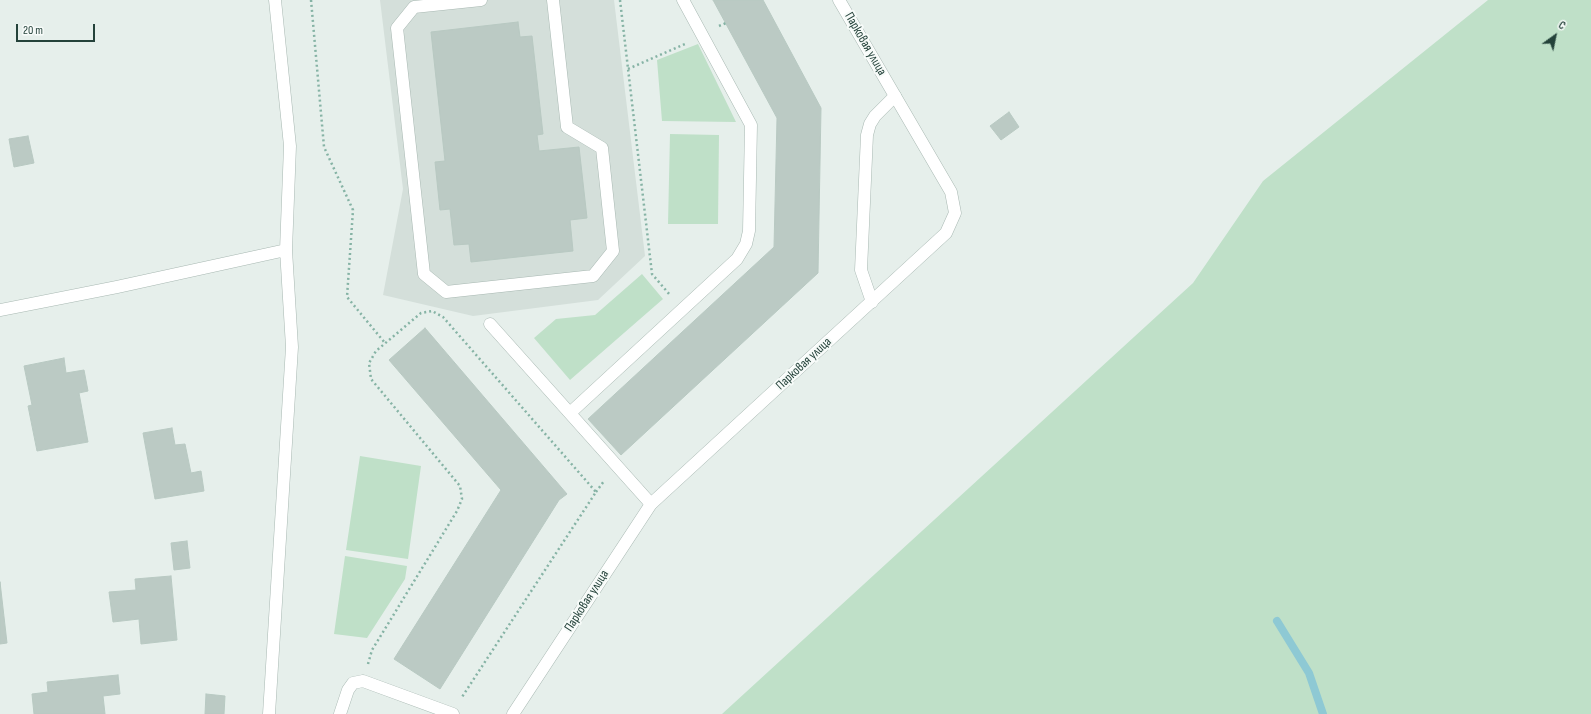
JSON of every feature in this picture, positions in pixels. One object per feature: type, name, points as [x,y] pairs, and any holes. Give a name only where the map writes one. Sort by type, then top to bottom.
[{"type":"street","points":[[269,714],[292,347],[286,250],[290,146],[275,0]]},
{"type":"street","points":[[481,0],[414,7],[397,28],[424,274],[446,292],[593,276],[613,251],[602,148],[567,127],[553,0]]},
{"type":"street","points":[[570,413],[737,259],[746,244],[749,231],[751,125],[683,0]]},
{"type":"street","name":"Парковая улица","points":[[513,714],[651,504],[946,233],[955,213],[951,192],[839,0]]},
{"type":"street","points":[[872,302],[861,270],[867,135],[870,124],[875,116],[895,96]]},
{"type":"street","points":[[0,310],[117,288],[286,250]]},
{"type":"street","points":[[490,324],[651,504]]},
{"type":"street","points":[[340,714],[348,690],[353,683],[363,682],[452,714]]},
{"type":"path","points":[[311,0],[324,147],[353,210],[347,297],[385,343]]},
{"type":"path","points":[[620,0],[652,274],[683,309]]},
{"type":"path","points":[[628,69],[702,36],[726,23]]},
{"type":"path","points":[[363,682],[372,650],[457,511],[462,499],[460,486],[372,379],[369,363],[376,352],[385,343],[421,313],[432,310],[443,317],[596,492],[452,714]]},
{"type":"shaded area","points":[[380,0],[614,0],[645,256],[598,300],[473,316],[383,295],[403,189]]},
{"type":"green space","points":[[1488,0],[1591,0],[1591,714],[722,714],[1193,283],[1263,181]]},
{"type":"green space","points":[[698,44],[736,122],[662,121],[657,60]]},
{"type":"green space","points":[[670,134],[719,135],[718,224],[668,224]]},
{"type":"green space","points":[[642,274],[663,299],[570,380],[534,338],[556,319],[595,315]]},
{"type":"green space","points":[[360,456],[421,466],[408,559],[346,550]]},
{"type":"green space","points":[[345,556],[407,566],[405,579],[367,638],[334,634]]},
{"type":"building","points":[[713,0],[763,0],[821,108],[818,273],[621,455],[588,419],[774,247],[777,118]]},
{"type":"building","points":[[518,22],[520,37],[532,36],[543,134],[537,135],[539,151],[579,147],[587,218],[570,220],[573,251],[471,262],[469,244],[454,245],[450,209],[440,210],[435,162],[445,161],[431,32]]},
{"type":"building","points":[[1009,112],[1019,127],[1001,140],[990,126]]},
{"type":"building","points":[[28,136],[34,163],[14,167],[9,139]]},
{"type":"building","points":[[425,328],[567,494],[559,500],[440,689],[394,659],[501,490],[389,360]]},
{"type":"building","points":[[64,358],[66,373],[84,370],[88,391],[79,393],[88,442],[37,451],[28,406],[32,405],[24,366]]},
{"type":"building","points":[[172,428],[175,445],[185,444],[191,473],[201,471],[204,491],[155,499],[143,433]]},
{"type":"building","points":[[187,541],[190,568],[174,570],[171,543]]},
{"type":"building","points":[[171,576],[177,640],[141,644],[139,619],[113,622],[109,592],[136,590],[135,579]]},
{"type":"building","points":[[0,582],[7,643],[0,644]]},
{"type":"building","points":[[118,675],[120,694],[103,696],[105,714],[34,714],[32,694],[48,692],[47,682]]},
{"type":"building","points":[[206,694],[225,696],[224,714],[205,714]]},
{"type":"waterway","points":[[1277,621],[1309,673],[1323,714]]}]
